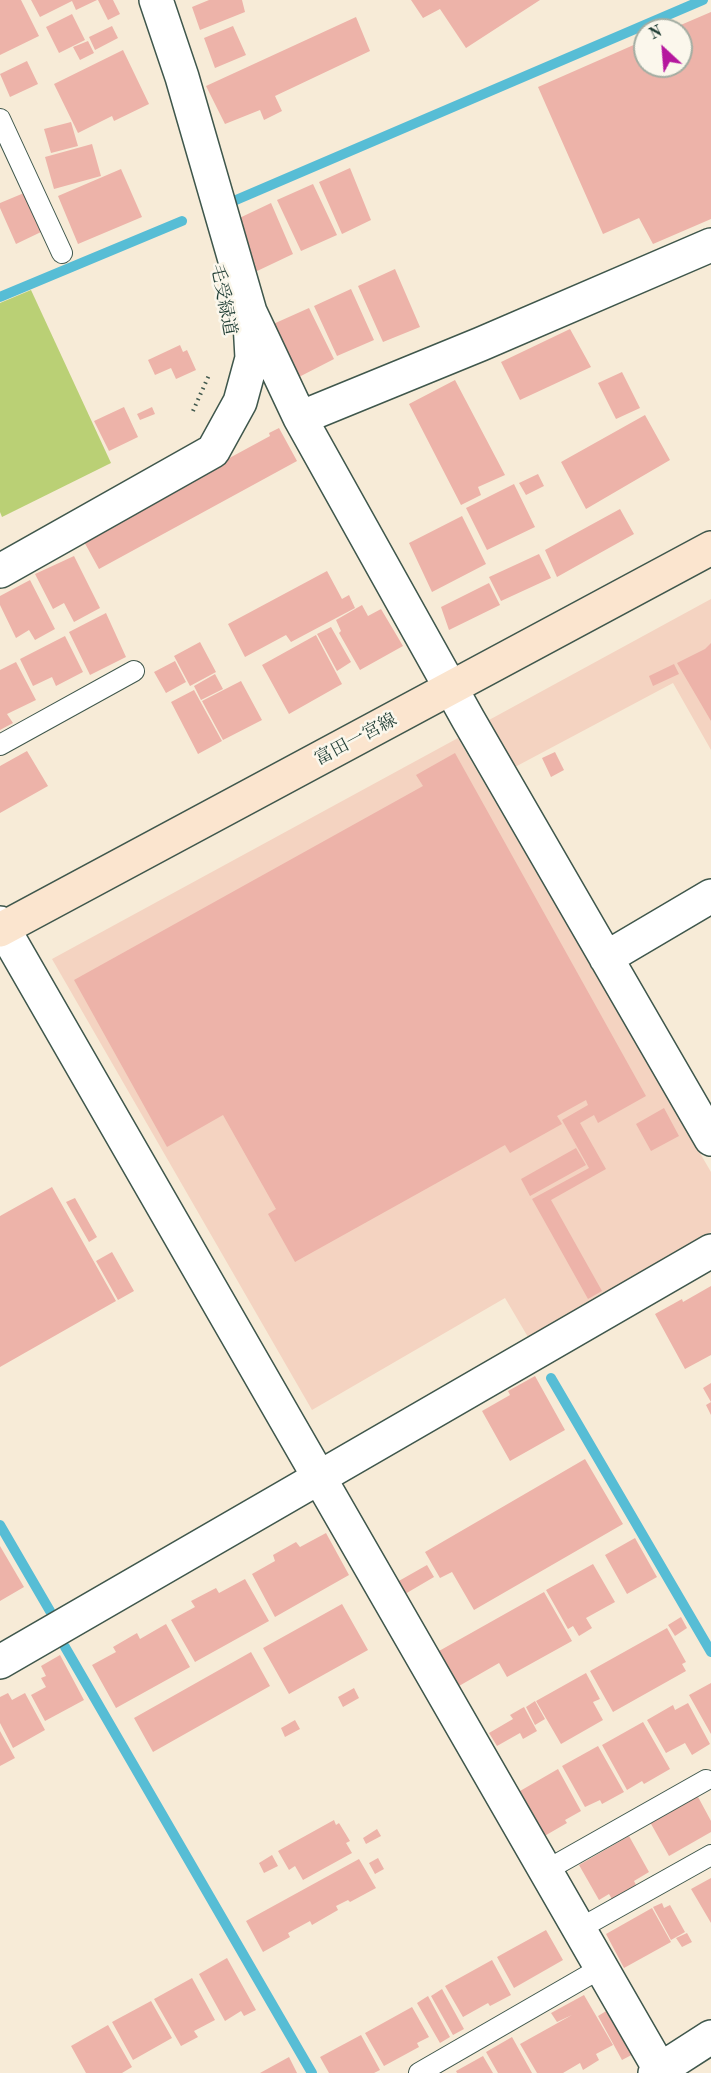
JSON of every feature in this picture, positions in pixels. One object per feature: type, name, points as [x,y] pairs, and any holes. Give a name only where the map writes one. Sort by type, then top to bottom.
[{"type":"main road","name":"富田一宮線","points":[[1,927],[451,689],[711,548]]},
{"type":"street","points":[[156,0],[182,77],[250,312],[300,418],[451,689],[711,1139]]},
{"type":"street","points":[[300,418],[482,344],[711,245]]},
{"type":"street","points":[[0,571],[213,451],[240,402],[252,358],[250,312]]},
{"type":"street","points":[[606,958],[711,897]]},
{"type":"street","points":[[1,927],[321,1478],[659,2072],[711,2037]]},
{"type":"street","points":[[0,1662],[711,1251]]},
{"type":"lane","points":[[0,119],[62,253]]},
{"type":"lane","points":[[0,745],[134,671]]},
{"type":"lane","points":[[545,1871],[706,1780]]},
{"type":"lane","points":[[579,1929],[711,1855]]},
{"type":"lane","points":[[419,2073],[601,1968]]},
{"type":"path","points":[[190,416],[210,374]]},
{"type":"shaded area","points":[[711,599],[711,750],[673,683],[515,767],[489,720]]},
{"type":"shaded area","points":[[458,738],[711,1172],[711,1232],[528,1337],[505,1298],[312,1410],[52,959]]},
{"type":"green space","points":[[31,290],[111,463],[2,517],[0,512],[0,303]]},
{"type":"building","points":[[0,0],[21,0],[39,36],[0,55]]},
{"type":"building","points":[[31,0],[97,0],[76,10],[72,1],[40,17]]},
{"type":"building","points":[[98,0],[113,0],[120,14],[108,20]]},
{"type":"building","points":[[209,0],[242,0],[245,12],[200,30],[192,7]]},
{"type":"building","points":[[411,0],[540,0],[466,48],[440,9],[423,18]]},
{"type":"building","points":[[711,12],[711,219],[653,244],[639,218],[603,234],[538,87],[633,45],[633,78],[693,78],[693,20]]},
{"type":"building","points":[[72,14],[85,40],[59,53],[46,27]]},
{"type":"building","points":[[356,17],[370,51],[275,96],[282,111],[264,120],[260,110],[225,124],[206,86]]},
{"type":"building","points":[[112,26],[118,38],[95,50],[89,37]]},
{"type":"building","points":[[233,26],[246,55],[215,68],[204,38]]},
{"type":"building","points":[[88,41],[94,53],[80,60],[73,47]]},
{"type":"building","points":[[123,50],[149,104],[114,121],[112,116],[78,133],[54,84]]},
{"type":"building","points":[[27,61],[38,84],[10,97],[0,74]]},
{"type":"building","points":[[71,122],[78,146],[51,153],[44,129]]},
{"type":"building","points":[[92,144],[101,176],[54,189],[45,157]]},
{"type":"building","points":[[350,168],[371,220],[342,234],[319,182]]},
{"type":"building","points":[[121,169],[142,217],[78,244],[58,196]]},
{"type":"building","points":[[313,184],[337,235],[301,251],[277,200]]},
{"type":"building","points":[[24,193],[41,232],[16,244],[0,208],[0,203]]},
{"type":"building","points":[[271,203],[293,254],[255,272],[231,222]]},
{"type":"building","points":[[395,269],[420,327],[383,342],[358,286]]},
{"type":"building","points":[[351,289],[374,340],[337,356],[314,306]]},
{"type":"building","points":[[309,308],[334,359],[297,378],[271,325]]},
{"type":"building","points":[[570,329],[591,367],[520,400],[501,362]]},
{"type":"building","points":[[180,345],[183,352],[187,350],[196,370],[176,379],[171,368],[155,375],[148,360]]},
{"type":"building","points":[[622,372],[640,408],[616,419],[598,383]]},
{"type":"building","points":[[455,380],[505,475],[478,487],[481,495],[461,505],[409,404]]},
{"type":"building","points":[[124,407],[138,437],[109,451],[94,421]]},
{"type":"building","points":[[152,407],[155,414],[140,420],[137,414]]},
{"type":"building","points":[[645,415],[670,460],[586,509],[561,462]]},
{"type":"building","points":[[279,428],[297,461],[99,569],[82,538],[270,436],[269,433]]},
{"type":"building","points":[[538,474],[544,486],[526,495],[519,483]]},
{"type":"building","points":[[514,484],[535,527],[487,550],[466,508]]},
{"type":"building","points":[[620,509],[634,534],[557,577],[545,550]]},
{"type":"building","points":[[462,516],[486,564],[432,592],[409,543]]},
{"type":"building","points":[[539,554],[551,578],[501,601],[489,577]]},
{"type":"building","points":[[74,556],[100,608],[74,622],[64,603],[53,609],[35,574]]},
{"type":"building","points":[[327,571],[342,599],[349,595],[355,608],[291,642],[286,635],[245,657],[228,624]]},
{"type":"building","points":[[30,580],[55,629],[35,640],[29,630],[16,638],[0,605],[0,596]]},
{"type":"building","points":[[489,583],[500,605],[449,630],[441,607]]},
{"type":"building","points":[[362,605],[368,616],[381,609],[403,646],[360,670],[339,633],[341,631],[336,620]]},
{"type":"building","points":[[106,613],[126,657],[90,675],[69,632]]},
{"type":"building","points":[[331,627],[351,662],[337,671],[317,634]]},
{"type":"building","points":[[316,635],[342,684],[289,714],[262,665]]},
{"type":"building","points":[[65,636],[83,672],[56,686],[52,677],[33,686],[20,659]]},
{"type":"building","points":[[200,642],[216,672],[190,686],[174,656]]},
{"type":"building","points":[[711,643],[711,721],[677,663],[705,649]]},
{"type":"building","points":[[175,661],[186,682],[166,693],[154,672]]},
{"type":"building","points":[[16,662],[36,700],[7,714],[13,723],[0,730],[0,670]]},
{"type":"building","points":[[674,664],[679,674],[653,686],[649,676]]},
{"type":"building","points":[[215,674],[223,689],[201,700],[194,686]]},
{"type":"building","points":[[241,681],[262,720],[223,740],[202,701]]},
{"type":"building","points":[[194,690],[222,741],[198,754],[171,702]]},
{"type":"building","points":[[27,751],[48,786],[0,813],[0,766]]},
{"type":"building","points":[[555,752],[564,770],[551,777],[542,758]]},
{"type":"building","points":[[455,753],[646,1096],[598,1123],[594,1115],[580,1123],[606,1169],[551,1200],[602,1291],[588,1299],[532,1199],[589,1168],[562,1120],[588,1105],[586,1100],[557,1116],[562,1124],[510,1153],[505,1145],[295,1262],[268,1214],[276,1209],[223,1115],[167,1147],[74,980],[423,786],[416,775]]},
{"type":"building","points":[[664,1108],[679,1136],[651,1151],[636,1124]]},
{"type":"building","points":[[576,1148],[586,1165],[530,1196],[521,1179]]},
{"type":"building","points":[[52,1187],[116,1301],[0,1367],[0,1216]]},
{"type":"building","points":[[75,1198],[97,1237],[89,1242],[66,1202]]},
{"type":"building","points":[[112,1252],[134,1291],[118,1300],[96,1261]]},
{"type":"building","points":[[711,1286],[711,1355],[685,1369],[655,1314]]},
{"type":"building","points":[[535,1376],[565,1430],[510,1461],[482,1411],[510,1395],[508,1391]]},
{"type":"building","points":[[711,1383],[711,1402],[703,1388]]},
{"type":"building","points":[[711,1402],[711,1415],[706,1405]]},
{"type":"building","points":[[585,1459],[623,1524],[474,1610],[452,1572],[440,1578],[425,1552]]},
{"type":"building","points":[[326,1533],[349,1575],[275,1617],[252,1574],[275,1561],[273,1555],[296,1542],[300,1547]]},
{"type":"building","points":[[635,1538],[657,1577],[627,1594],[605,1555]]},
{"type":"building","points":[[0,1546],[24,1587],[0,1601]]},
{"type":"building","points":[[593,1564],[615,1602],[586,1618],[592,1628],[579,1636],[573,1626],[568,1629],[546,1590]]},
{"type":"building","points":[[427,1565],[434,1577],[405,1594],[397,1582]]},
{"type":"building","points":[[245,1579],[269,1621],[195,1662],[171,1620],[195,1607],[191,1601],[216,1588],[219,1593]]},
{"type":"building","points":[[544,1592],[572,1641],[507,1677],[499,1663],[459,1686],[439,1651]]},
{"type":"building","points":[[342,1604],[368,1650],[289,1694],[263,1648]]},
{"type":"building","points":[[681,1617],[687,1628],[675,1636],[668,1625]]},
{"type":"building","points":[[166,1624],[190,1667],[116,1708],[92,1665],[116,1652],[113,1647],[137,1633],[140,1639]]},
{"type":"building","points":[[667,1628],[686,1662],[682,1664],[686,1671],[613,1712],[590,1671]]},
{"type":"building","points":[[251,1652],[270,1686],[153,1752],[134,1718]]},
{"type":"building","points":[[60,1655],[84,1700],[45,1721],[31,1695],[46,1687],[41,1678],[46,1676],[41,1666]]},
{"type":"building","points":[[586,1673],[600,1699],[593,1702],[603,1720],[561,1744],[536,1701]]},
{"type":"building","points":[[711,1683],[711,1734],[689,1695]]},
{"type":"building","points":[[354,1688],[359,1698],[343,1707],[338,1697]]},
{"type":"building","points":[[8,1693],[12,1700],[25,1693],[45,1730],[13,1748],[0,1723],[0,1697]]},
{"type":"building","points":[[535,1701],[545,1719],[535,1725],[526,1707]]},
{"type":"building","points":[[688,1703],[710,1744],[692,1755],[685,1743],[666,1753],[647,1720],[673,1705],[675,1710]]},
{"type":"building","points":[[524,1707],[537,1731],[523,1739],[520,1733],[497,1746],[489,1733],[513,1719],[510,1715]]},
{"type":"building","points":[[295,1720],[300,1729],[285,1737],[281,1728]]},
{"type":"building","points":[[643,1722],[670,1769],[644,1784],[642,1781],[627,1790],[602,1745]]},
{"type":"building","points":[[0,1731],[15,1758],[0,1766]]},
{"type":"building","points":[[598,1746],[624,1792],[602,1804],[600,1800],[585,1807],[562,1766]]},
{"type":"building","points":[[558,1769],[581,1811],[565,1820],[567,1823],[541,1838],[531,1820],[535,1818],[520,1791]]},
{"type":"building","points":[[697,1795],[711,1821],[711,1832],[669,1856],[650,1822]]},
{"type":"building","points":[[334,1820],[336,1825],[339,1823],[350,1841],[346,1843],[352,1853],[303,1880],[295,1866],[289,1870],[278,1851]]},
{"type":"building","points":[[377,1829],[381,1836],[366,1844],[363,1838]]},
{"type":"building","points":[[629,1836],[649,1872],[634,1881],[636,1885],[612,1899],[609,1894],[599,1900],[579,1865]]},
{"type":"building","points":[[272,1855],[278,1866],[264,1873],[259,1863]]},
{"type":"building","points":[[378,1858],[384,1869],[375,1874],[369,1863]]},
{"type":"building","points":[[359,1859],[376,1888],[350,1902],[348,1900],[336,1906],[338,1910],[312,1925],[310,1921],[288,1933],[290,1937],[263,1952],[246,1921]]},
{"type":"building","points":[[711,1878],[711,1923],[691,1889]]},
{"type":"building","points":[[662,1903],[664,1908],[670,1905],[685,1932],[671,1940],[653,1907]]},
{"type":"building","points":[[652,1908],[671,1942],[624,1968],[606,1934]]},
{"type":"building","points":[[546,1930],[563,1960],[514,1988],[497,1957]]},
{"type":"building","points":[[687,1933],[692,1942],[682,1947],[676,1938]]},
{"type":"building","points":[[227,1958],[256,2010],[244,2016],[241,2011],[225,2021],[199,1974]]},
{"type":"building","points":[[492,1960],[511,1995],[490,2006],[488,2003],[463,2017],[445,1986]]},
{"type":"building","points":[[192,1978],[215,2020],[194,2031],[198,2037],[181,2046],[154,1999]]},
{"type":"building","points":[[442,1989],[464,2029],[453,2035],[431,1996]]},
{"type":"building","points":[[584,1995],[613,2045],[596,2054],[599,2060],[583,2070],[580,2063],[563,2073],[537,2073],[520,2044],[572,2015],[557,2022],[551,2013]]},
{"type":"building","points":[[428,1996],[450,2037],[440,2043],[417,2003]]},
{"type":"building","points":[[151,2001],[172,2038],[133,2060],[112,2022]]},
{"type":"building","points":[[616,2005],[641,2050],[622,2060],[598,2016]]},
{"type":"building","points":[[412,2007],[429,2037],[417,2043],[419,2047],[384,2066],[365,2033]]},
{"type":"building","points":[[108,2025],[132,2067],[122,2073],[86,2073],[71,2046]]},
{"type":"building","points":[[361,2035],[380,2070],[374,2073],[329,2073],[320,2057]]},
{"type":"building","points":[[512,2037],[532,2073],[498,2073],[486,2052]]},
{"type":"building","points":[[483,2056],[493,2073],[457,2073],[456,2071]]},
{"type":"building","points":[[289,2057],[297,2073],[260,2073]]},
{"type":"waterway","points":[[236,200],[703,0]]},
{"type":"waterway","points":[[0,297],[182,221]]},
{"type":"waterway","points":[[551,1378],[711,1652]]},
{"type":"waterway","points":[[0,1525],[50,1611]]},
{"type":"waterway","points":[[65,1647],[312,2073]]}]
